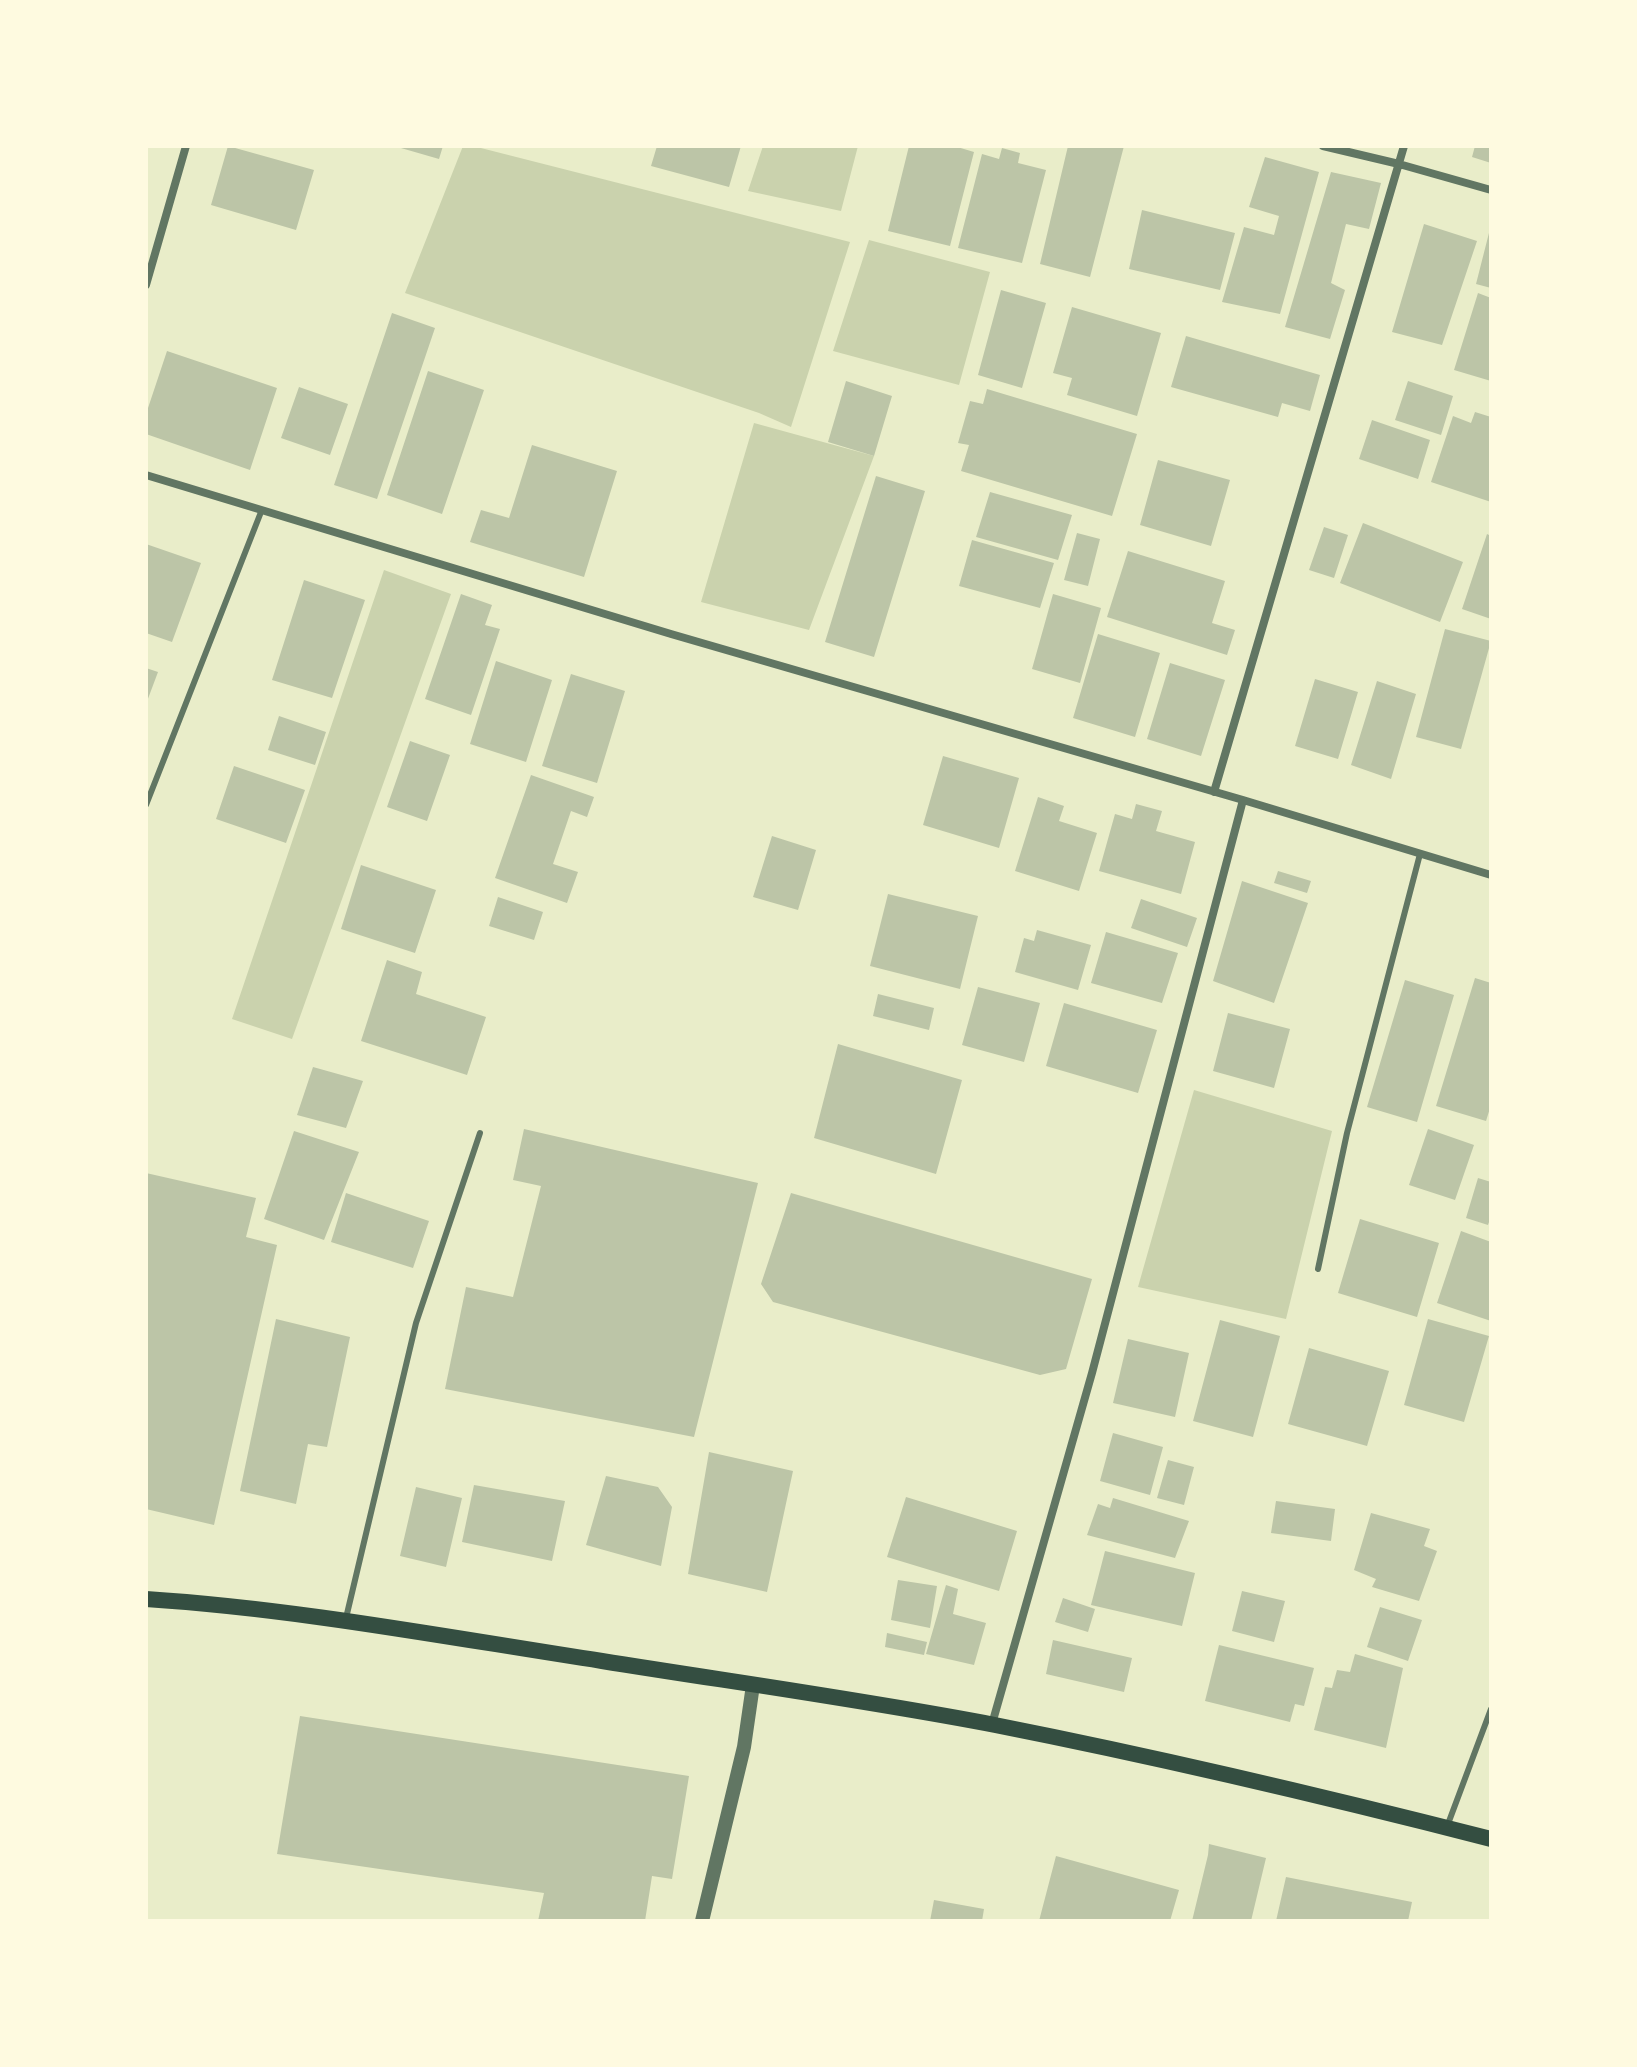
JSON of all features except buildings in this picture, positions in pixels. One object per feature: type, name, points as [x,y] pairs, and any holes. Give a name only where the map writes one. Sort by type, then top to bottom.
[{"type":"main road","points":[[146,1599],[219,1604],[345,1621],[992,1725],[1165,1760],[1491,1839]]},
{"type":"street","points":[[146,285],[186,146]]},
{"type":"street","points":[[1323,146],[1491,190]]},
{"type":"street","points":[[1214,792],[1404,146]]},
{"type":"street","points":[[146,475],[671,634],[1491,875]]},
{"type":"street","points":[[992,1725],[1092,1373],[1243,800]]},
{"type":"street","points":[[702,1921],[744,1747],[753,1685]]},
{"type":"lane","points":[[146,805],[261,512]]},
{"type":"lane","points":[[1318,1269],[1347,1133],[1420,854]]},
{"type":"lane","points":[[345,1621],[416,1323],[480,1133]]},
{"type":"lane","points":[[1446,1828],[1491,1709]]},
{"type":"green space","points":[[463,146],[473,146],[850,242],[791,427],[759,413],[405,293]]},
{"type":"green space","points":[[763,146],[858,146],[841,211],[748,191]]},
{"type":"green space","points":[[869,240],[990,272],[959,385],[833,351]]},
{"type":"green space","points":[[754,423],[874,456],[809,630],[701,602]]},
{"type":"green space","points":[[384,570],[451,594],[292,1039],[232,1019]]},
{"type":"green space","points":[[1194,1090],[1332,1131],[1286,1319],[1138,1287]]}]
